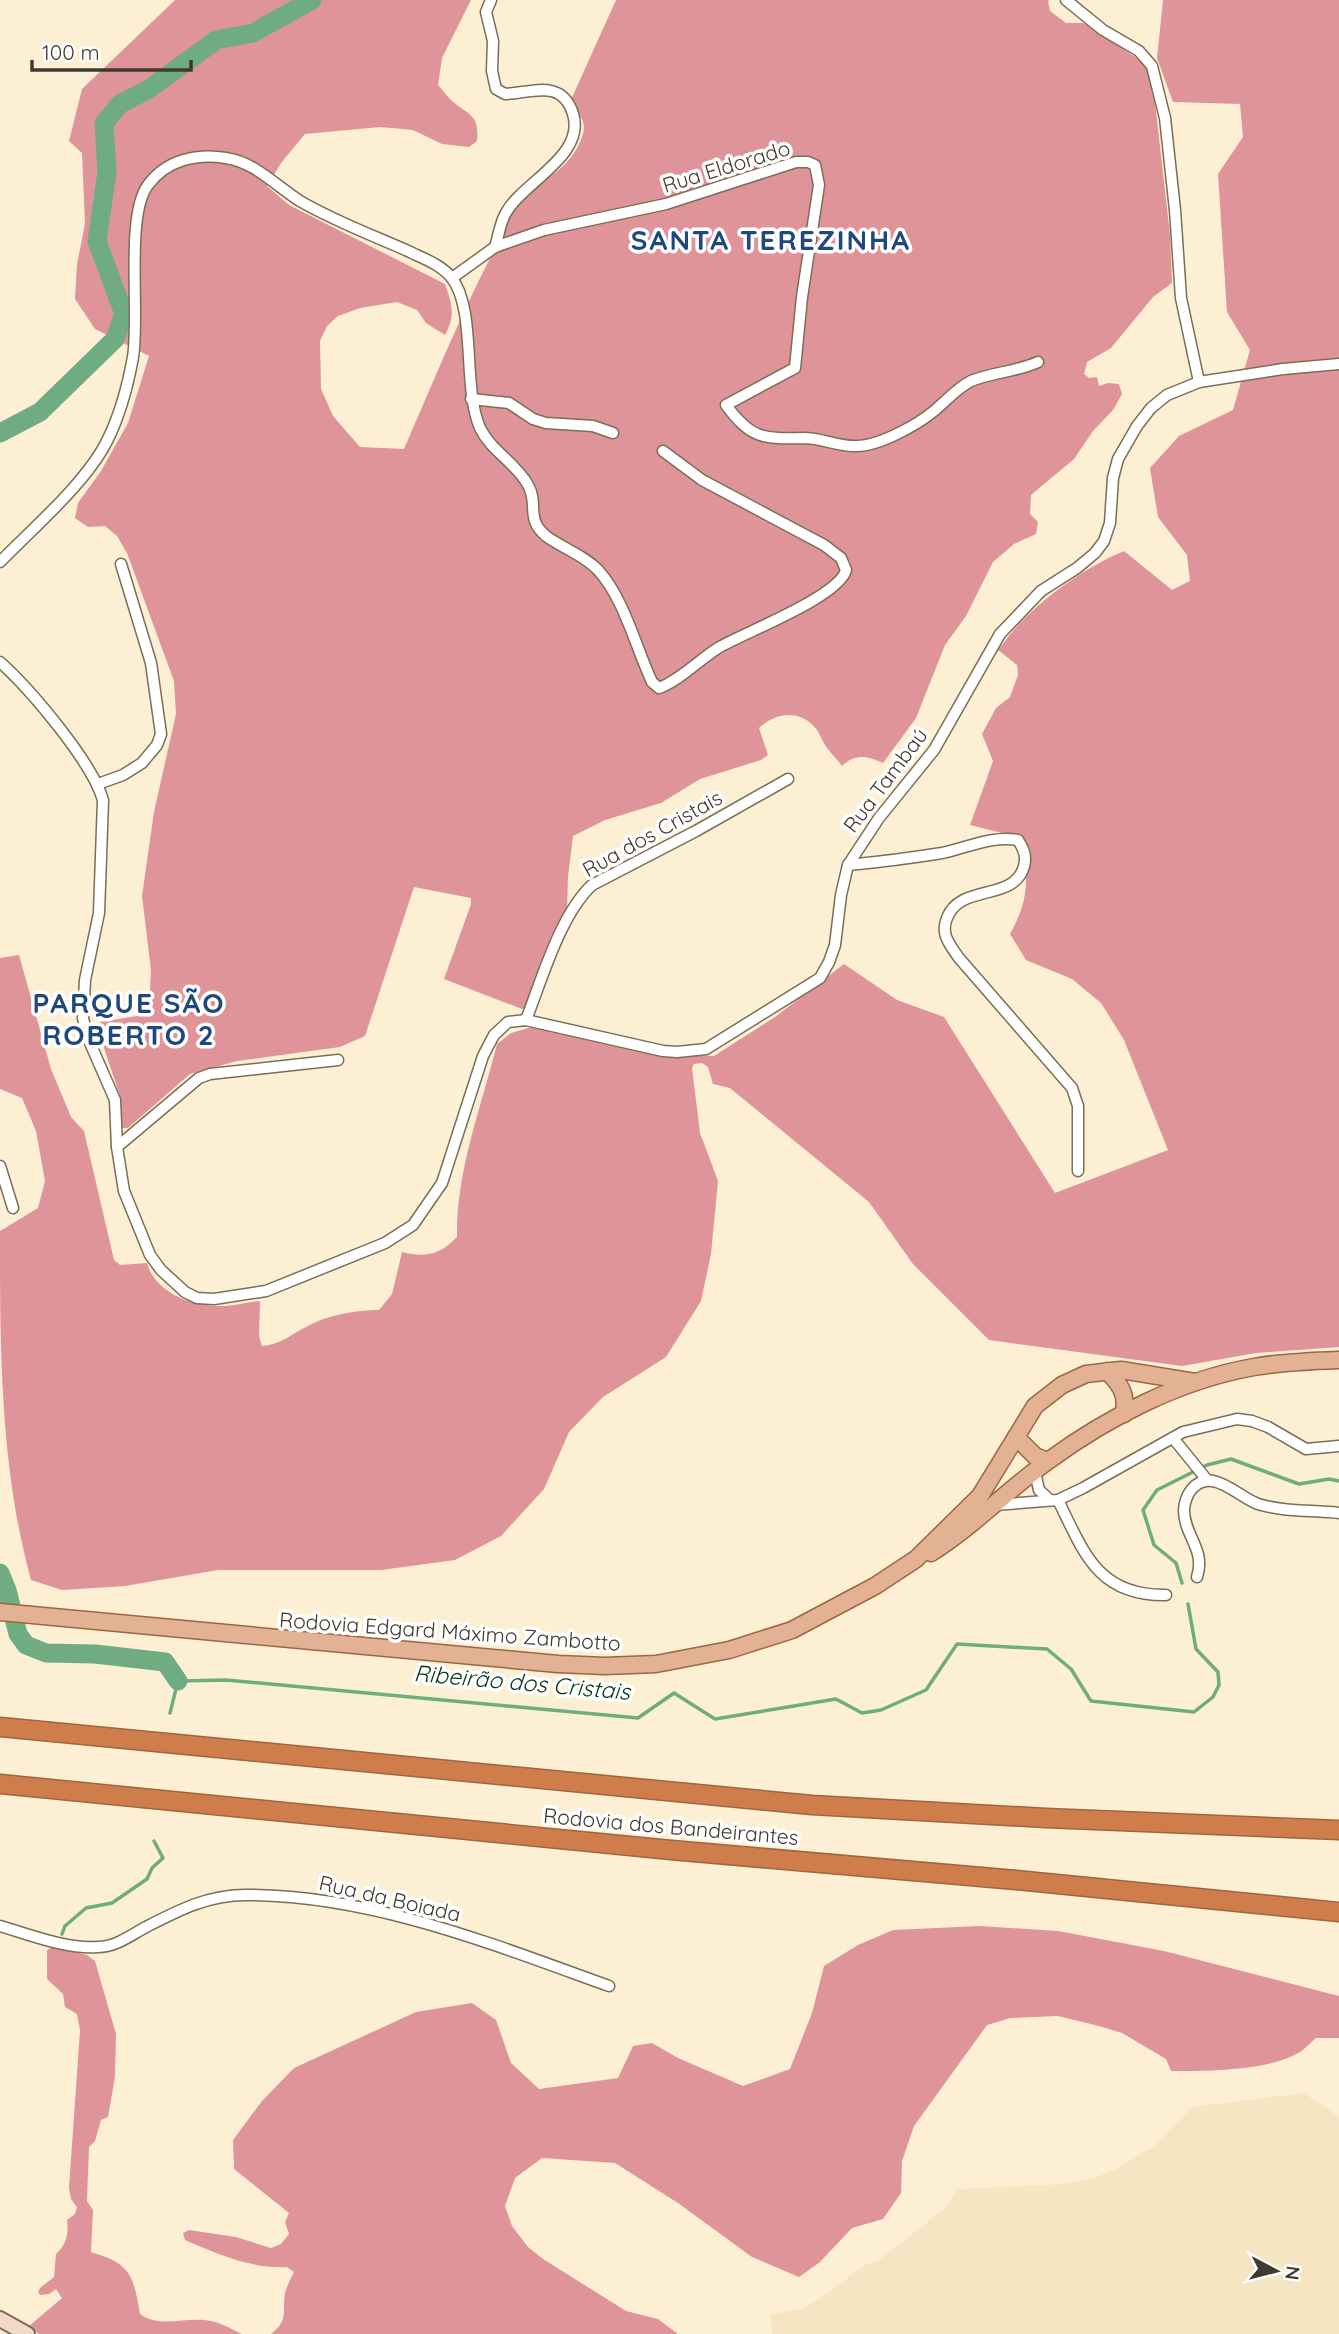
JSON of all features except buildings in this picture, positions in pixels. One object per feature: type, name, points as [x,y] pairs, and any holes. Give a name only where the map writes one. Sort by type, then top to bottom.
[{"type":"highway","name":"Rodovia dos Bandeirantes","points":[[0,1727],[812,1805],[1339,1830]]},
{"type":"highway","name":"Rodovia dos Bandeirantes","points":[[0,1784],[1339,1912]]},
{"type":"main road","name":"Rodovia Edgard Máximo Zambotto","points":[[0,1612],[538,1662],[605,1666],[656,1664],[729,1650],[792,1630],[875,1586],[916,1559],[951,1541],[1041,1466],[1088,1433],[1195,1381],[1264,1365],[1339,1360]]},
{"type":"main road","name":"Rodovia Edgard Máximo Zambotto","points":[[916,1559],[980,1496],[1035,1406],[1062,1385],[1086,1374],[1107,1371],[1142,1372],[1195,1381]]},
{"type":"main road","points":[[1107,1371],[1123,1390],[1126,1400],[1124,1414]]},
{"type":"main road","points":[[1016,1437],[1041,1466]]},
{"type":"street","points":[[491,0],[486,12],[493,41],[492,71],[496,89],[505,94],[542,88],[556,92],[571,108],[575,120],[574,133],[555,164],[506,212],[495,247]]},
{"type":"street","points":[[1066,0],[1103,30],[1139,51],[1152,66],[1165,118],[1181,299],[1199,382]]},
{"type":"street","points":[[0,562],[68,492],[106,442],[125,391],[134,354],[135,243],[140,205],[146,186],[176,161],[228,158],[250,165],[300,201],[432,263],[452,278],[466,326],[471,399],[479,426],[487,441],[517,470],[530,488],[533,522],[546,536],[598,570],[614,595],[652,682],[659,688],[720,647],[802,607],[842,579],[846,570],[841,558],[824,545],[702,480],[663,451]]},
{"type":"street","name":"Rua Eldorado","points":[[452,278],[495,247],[570,223],[666,204],[703,194],[778,167],[808,162],[815,165],[819,185],[802,297],[795,368],[726,405],[744,428],[762,436],[781,439],[808,438],[858,446],[889,438],[932,413],[968,383],[981,377],[1022,369],[1038,362]]},
{"type":"street","name":"Rua Tambaú","points":[[526,1020],[663,1051],[706,1049],[820,978],[835,945],[848,865],[879,818],[934,750],[1000,634],[1041,591],[1077,568],[1095,553],[1104,541],[1110,523],[1113,478],[1118,459],[1152,408],[1167,395],[1199,382],[1283,369],[1339,364]]},
{"type":"street","points":[[471,399],[509,403],[533,419],[546,423],[593,426],[613,433]]},
{"type":"street","points":[[98,784],[123,775],[142,763],[157,746],[161,734],[151,663],[121,564]]},
{"type":"street","points":[[0,662],[45,710],[98,784],[103,800],[99,913],[85,980],[83,1018],[87,1036],[115,1100],[117,1147],[124,1191],[145,1244],[161,1270],[173,1283],[197,1298],[214,1299],[266,1291],[385,1243],[413,1225],[442,1183],[483,1056],[494,1035],[508,1022],[526,1020]]},
{"type":"street","name":"Rua dos Cristais","points":[[526,1020],[568,915],[580,896],[605,877],[696,831],[788,779]]},
{"type":"street","points":[[848,865],[945,852],[981,842],[1009,838],[1018,840],[1024,848],[1026,861],[1017,880],[1010,885],[959,901],[950,910],[944,931],[947,941],[959,958],[1072,1088],[1078,1106],[1078,1171]]},
{"type":"street","points":[[117,1147],[199,1078],[210,1074],[338,1060]]},
{"type":"street","points":[[0,1166],[13,1208]]},
{"type":"street","points":[[993,1505],[1054,1500],[1183,1432],[1237,1419],[1268,1427],[1306,1449],[1339,1446]]},
{"type":"street","points":[[1173,1438],[1207,1480]]},
{"type":"street","points":[[1041,1466],[1039,1490],[1054,1500],[1092,1563],[1124,1590],[1166,1595]]},
{"type":"street","points":[[1197,1577],[1201,1565],[1184,1509],[1188,1493],[1195,1485],[1207,1480],[1220,1482],[1256,1503],[1292,1510],[1339,1513]]},
{"type":"street","name":"Rua da Boiada","points":[[0,1926],[69,1945],[99,1947],[120,1942],[186,1907],[211,1898],[245,1895],[311,1898],[464,1935],[609,1986]]},
{"type":"street","points":[[0,2319],[26,2334]]},
{"type":"shaded area","points":[[175,0],[471,0],[442,58],[438,85],[474,119],[477,141],[469,147],[442,144],[413,130],[380,127],[305,134],[281,163],[267,186],[289,205],[445,284],[452,309],[451,321],[445,335],[426,323],[417,310],[397,302],[360,308],[338,316],[327,326],[320,341],[321,389],[333,416],[360,447],[404,449],[511,210],[523,197],[562,167],[578,147],[584,125],[570,102],[616,0],[1049,0],[1050,11],[1066,23],[1084,23],[1144,63],[1153,85],[1170,235],[1172,283],[1153,297],[1111,348],[1087,362],[1084,374],[1089,378],[1097,377],[1099,386],[1119,384],[1122,394],[1113,410],[1093,431],[1074,459],[1031,495],[1030,514],[1038,522],[1036,534],[1014,544],[993,562],[966,616],[945,645],[916,718],[883,763],[857,757],[842,766],[811,723],[796,716],[781,716],[759,728],[768,755],[761,760],[700,779],[661,803],[605,820],[573,836],[567,909],[528,1006],[522,1009],[444,979],[471,898],[414,887],[365,1036],[340,1047],[237,1061],[190,1074],[128,1128],[122,1128],[120,1096],[103,1045],[100,1022],[143,1015],[149,1009],[151,970],[142,896],[154,812],[176,714],[174,681],[127,553],[117,536],[105,526],[88,527],[75,518],[78,503],[101,471],[128,423],[149,356],[95,329],[75,299],[77,264],[85,224],[82,153],[69,141],[82,89]]},
{"type":"shaded area","points":[[1163,0],[1339,0],[1339,1347],[1256,1353],[1182,1366],[989,1340],[913,1264],[869,1202],[730,1088],[713,1084],[708,1067],[702,1063],[694,1064],[692,1068],[700,1133],[718,1181],[711,1254],[701,1301],[666,1357],[603,1397],[569,1432],[544,1489],[501,1536],[455,1560],[381,1570],[218,1570],[125,1586],[62,1590],[31,1580],[13,1494],[4,1407],[0,1231],[38,1208],[45,1181],[36,1131],[22,1098],[0,1089],[0,958],[19,955],[51,1069],[71,1117],[84,1131],[114,1260],[120,1265],[147,1263],[158,1283],[188,1301],[222,1306],[260,1301],[259,1336],[262,1346],[280,1341],[333,1316],[379,1310],[392,1294],[402,1252],[432,1254],[457,1237],[465,1164],[497,1044],[511,1033],[535,1026],[678,1055],[714,1056],[775,1017],[844,964],[897,1000],[944,1017],[1055,1193],[1168,1150],[1124,1040],[1101,1003],[1072,979],[1026,960],[1010,934],[1017,921],[1026,887],[1022,838],[970,825],[993,761],[982,734],[996,708],[1010,697],[1018,675],[1017,665],[998,650],[1016,627],[1070,581],[1124,551],[1172,590],[1190,581],[1187,555],[1158,517],[1150,468],[1179,436],[1233,410],[1250,350],[1227,312],[1218,174],[1243,137],[1240,104],[1173,102],[1157,58]]},
{"type":"shaded area","points":[[981,1926],[1058,1931],[1164,1951],[1339,1996],[1339,2038],[1316,2038],[1302,2051],[1272,2063],[1219,2070],[1171,2071],[1166,2059],[1122,2033],[1099,2026],[1058,2016],[1010,2018],[987,2025],[914,2126],[902,2161],[901,2193],[883,2219],[852,2228],[820,2262],[799,2277],[752,2257],[678,2203],[615,2163],[542,2158],[515,2178],[505,2206],[512,2226],[528,2247],[626,2311],[658,2319],[678,2334],[271,2334],[283,2320],[285,2293],[294,2272],[287,2267],[261,2266],[235,2260],[185,2240],[183,2233],[189,2230],[236,2237],[271,2248],[281,2244],[289,2234],[285,2222],[289,2213],[234,2169],[233,2140],[262,2101],[294,2068],[416,2012],[472,2003],[496,2020],[511,2063],[539,2089],[618,2078],[633,2046],[652,2043],[678,2058],[743,2086],[790,2069],[812,2013],[824,1966],[858,1945],[893,1930]]},
{"type":"shaded area","points":[[54,1946],[87,1955],[95,1961],[116,2034],[115,2077],[108,2117],[101,2120],[95,2141],[89,2147],[87,2201],[93,2210],[91,2252],[115,2261],[128,2272],[140,2314],[156,2321],[211,2321],[242,2334],[39,2334],[28,2327],[62,2298],[56,2289],[49,2294],[38,2293],[40,2288],[54,2277],[56,2254],[67,2235],[67,2220],[75,2214],[77,2207],[71,2199],[69,2188],[80,2030],[77,2014],[65,2007],[63,1994],[47,1979],[47,1950]]},
{"type":"shaded area","points":[[1304,2093],[1339,2117],[1339,2334],[772,2334],[770,2315],[803,2308],[865,2265],[879,2260],[947,2207],[957,2189],[1064,2184],[1094,2178],[1114,2170],[1153,2147],[1192,2107]]},
{"type":"waterway","name":"Ribeirão dos Cristais","points":[[0,433],[40,412],[115,339],[124,314],[97,241],[107,172],[104,123],[120,104],[149,89],[216,40],[253,33],[312,0]]},
{"type":"waterway","name":"Ribeirão dos Cristais","points":[[1182,1583],[1176,1563],[1154,1545],[1143,1510],[1157,1490],[1207,1465],[1231,1459],[1299,1484],[1329,1479],[1339,1481]]},
{"type":"waterway","name":"Ribeirão dos Cristais","points":[[0,1573],[18,1634],[26,1645],[46,1653],[95,1654],[165,1662],[178,1681]]},
{"type":"waterway","name":"Ribeirão dos Cristais","points":[[170,1713],[178,1681],[226,1680],[638,1718],[674,1693],[715,1719],[836,1699],[862,1713],[881,1710],[926,1690],[957,1644],[1047,1649],[1071,1669],[1091,1701],[1194,1712],[1213,1697],[1219,1685],[1218,1672],[1196,1649],[1188,1604]]},
{"type":"waterway","points":[[62,1934],[65,1926],[86,1908],[112,1903],[147,1879],[152,1868],[163,1858],[154,1841]]},
{"type":"district","name":"SANTA TEREZINHA","points":[[771,239]]},
{"type":"district","name":"PARQUE SÃO ROBERTO 2","points":[[129,1018]]}]
